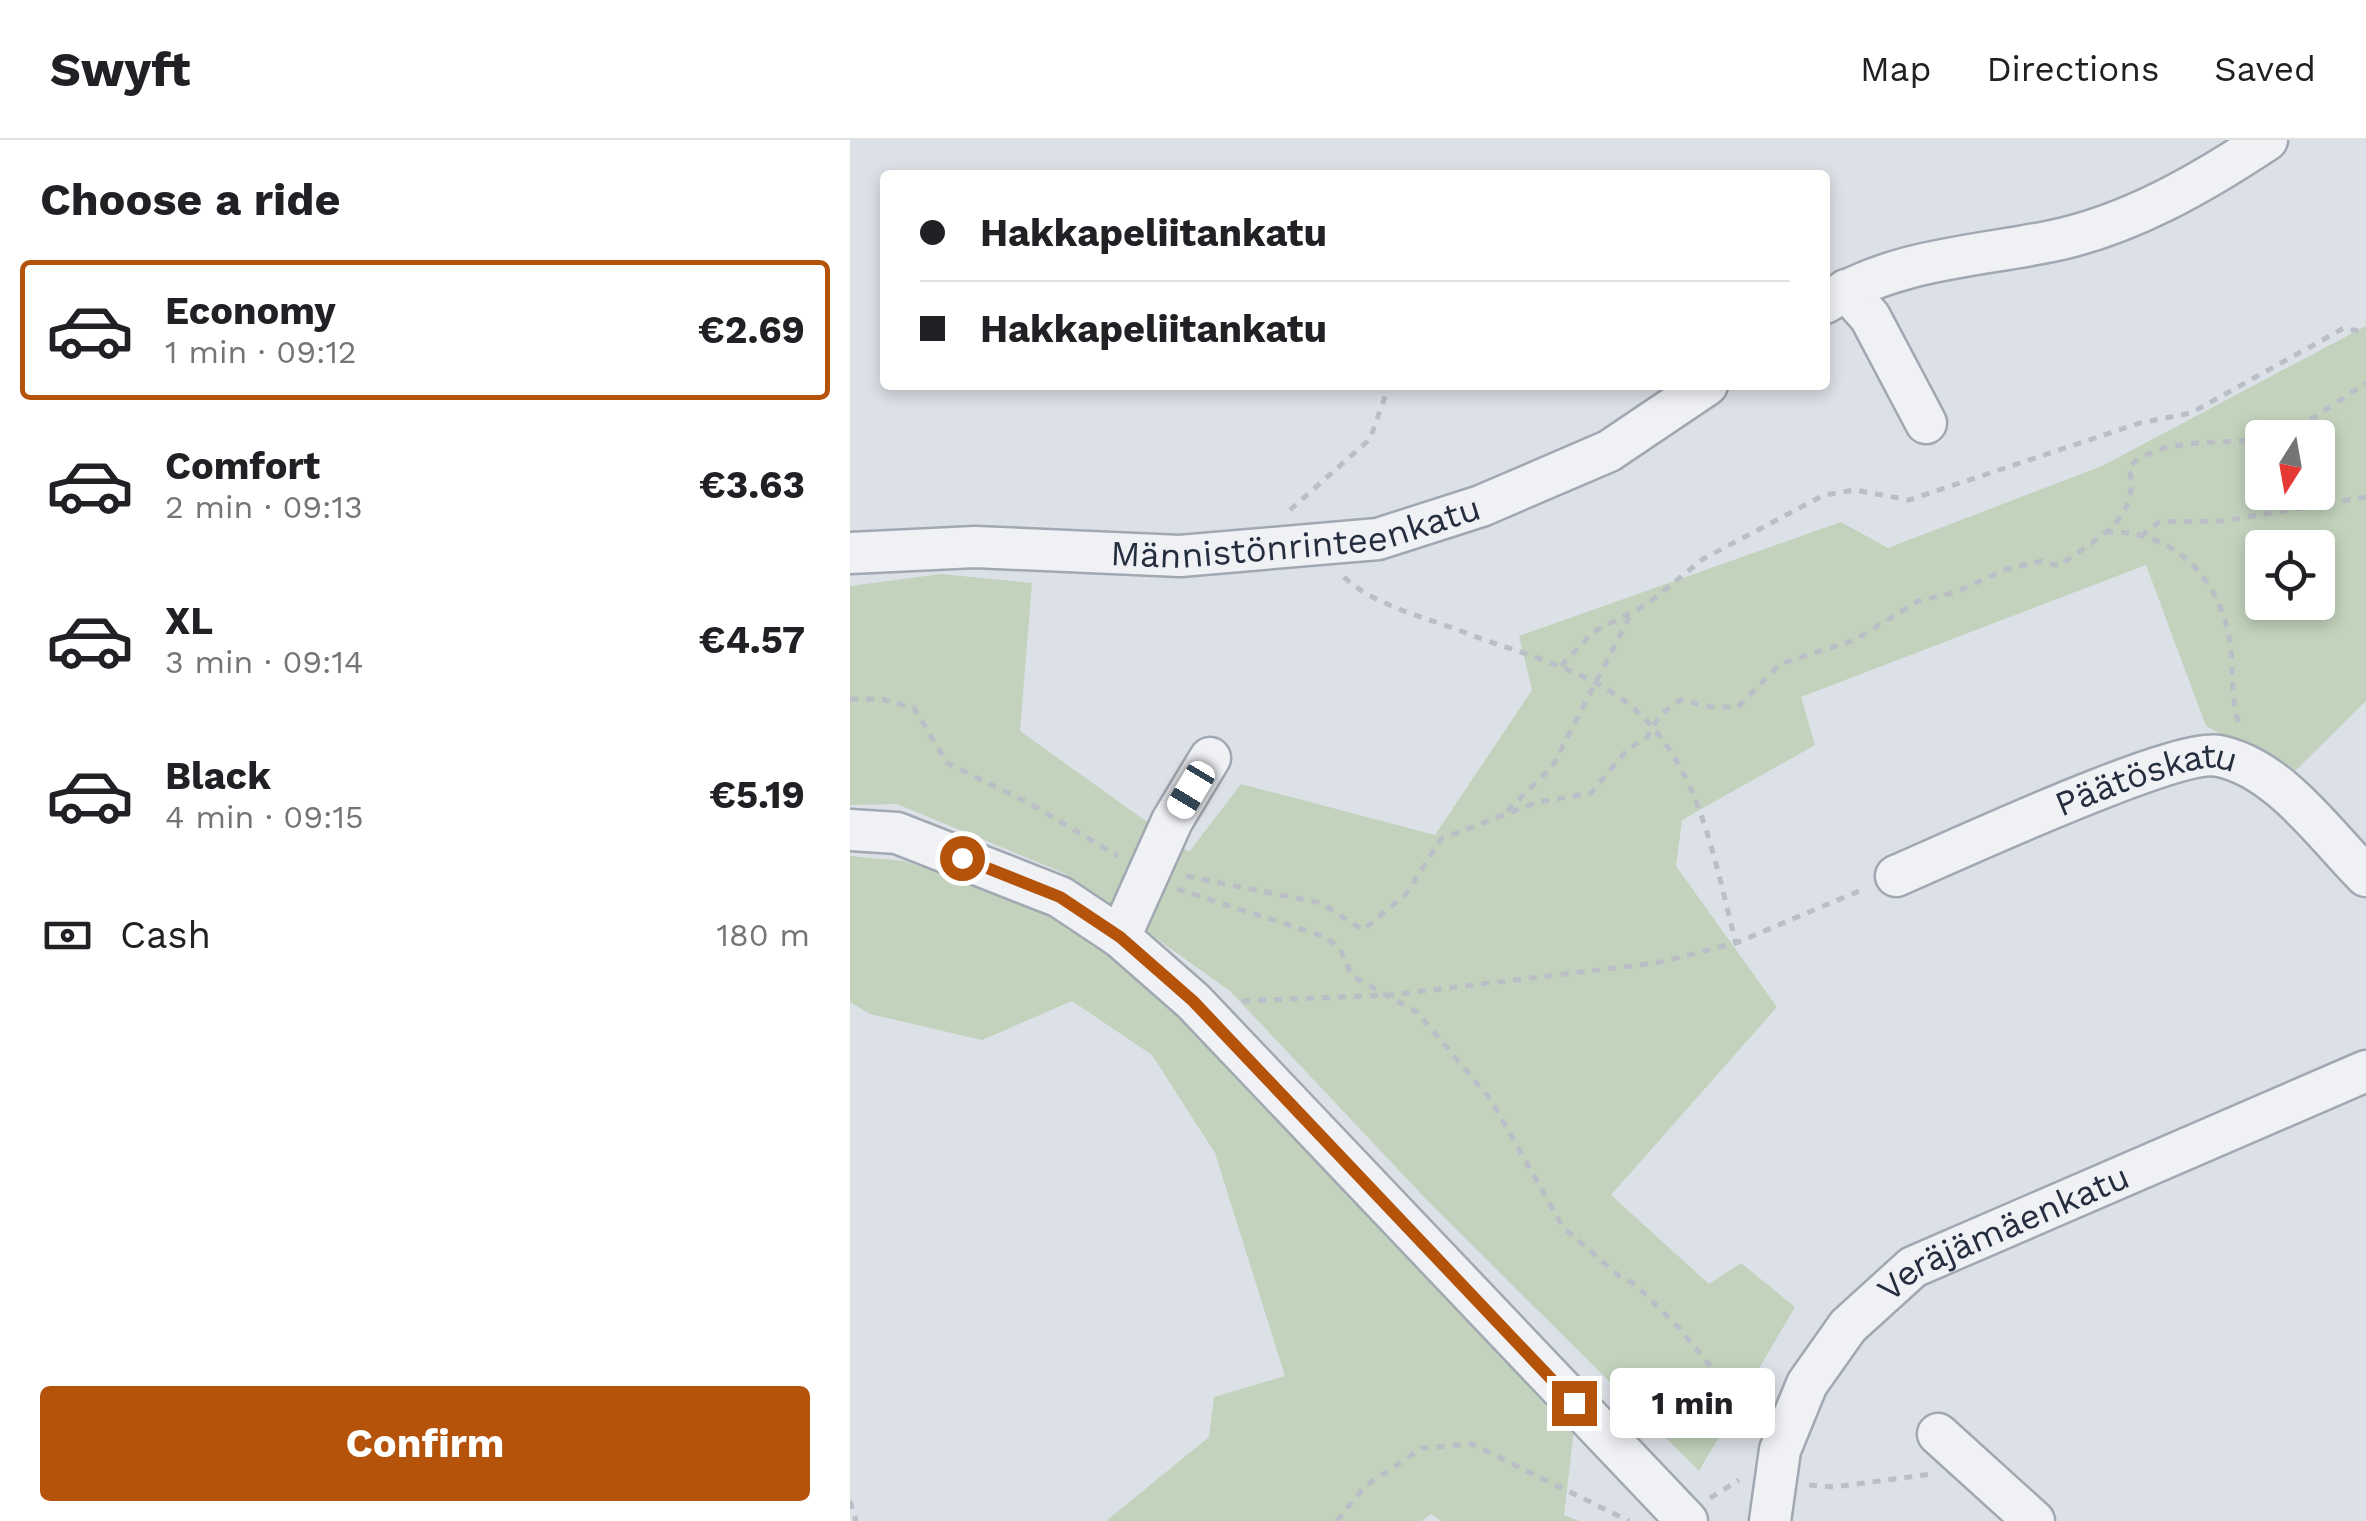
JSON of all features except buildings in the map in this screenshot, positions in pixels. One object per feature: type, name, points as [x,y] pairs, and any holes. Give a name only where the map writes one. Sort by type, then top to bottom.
[{"type":"street","points":[[1836,297],[1939,258],[2056,240],[2141,211],[2210,177],[2267,140]]},
{"type":"street","points":[[1836,297],[1870,317],[1926,423]]},
{"type":"street","name":"Männistönrinteenkatu","points":[[850,553],[975,547],[1180,556],[1325,546],[1378,538],[1480,506],[1608,450],[1700,390]]},
{"type":"street","name":"Päätöskatu","points":[[1896,876],[2151,769],[2217,755],[2270,778],[2366,876]]},
{"type":"street","points":[[1120,937],[1210,758]]},
{"type":"street","points":[[850,830],[897,832],[1060,897],[1120,937],[1193,1001],[1685,1520]]},
{"type":"street","name":"Veräjämäenkatu","points":[[1775,1484],[1808,1384],[1848,1326],[1913,1267],[2366,1070]]},
{"type":"street","points":[[1938,1434],[2034,1521]]},
{"type":"path","points":[[1560,666],[1593,632],[1633,611],[1703,559],[1824,495],[1855,490],[1910,500],[2140,423],[2191,412],[2344,328],[2366,333]]},
{"type":"path","points":[[2308,420],[2366,383]]},
{"type":"path","points":[[1278,523],[1370,440],[1387,390]]},
{"type":"path","points":[[1149,873],[1320,903],[1363,930],[1406,894],[1441,839],[1504,814],[1591,793],[1680,700],[1712,708],[1738,707],[1780,664],[1855,640],[1918,601],[1953,593],[2006,570],[2042,561],[2059,566],[2127,514],[2134,488],[2129,467],[2141,455],[2245,439]]},
{"type":"path","points":[[2142,536],[2159,522],[2203,518],[2224,521],[2366,496]]},
{"type":"path","points":[[2103,532],[2142,536],[2184,555],[2214,588],[2228,634],[2234,708],[2248,751],[2270,778]]},
{"type":"path","points":[[1325,546],[1350,582],[1400,608],[1594,682],[1631,704],[1654,726],[1675,752],[1698,796],[1736,943]]},
{"type":"path","points":[[1504,814],[1552,767],[1633,611]]},
{"type":"path","points":[[850,699],[881,699],[914,708],[947,764],[1029,803],[1149,873],[1326,937],[1340,949],[1352,976],[1416,1012],[1491,1100],[1563,1226],[1619,1276],[1636,1285],[1679,1328],[1775,1484]]},
{"type":"path","points":[[1193,1001],[1390,995],[1656,963],[1736,943],[1896,876]]},
{"type":"path","points":[[1337,1521],[1364,1486],[1422,1448],[1472,1444],[1629,1521]]},
{"type":"path","points":[[1685,1520],[1742,1478],[1775,1484],[1834,1486],[1980,1470]]},
{"type":"path","points":[[850,1501],[856,1521]]},
{"type":"green space","points":[[2366,326],[2366,701],[2293,773],[2206,726],[2146,565],[1801,697],[1815,745],[1682,820],[1676,866],[1777,1007],[1611,1195],[1709,1284],[1741,1263],[1795,1307],[1699,1471],[1425,1198],[1230,991],[1064,873],[897,804],[850,805],[850,586],[941,574],[1032,583],[1020,731],[1189,852],[1241,784],[1435,835],[1532,690],[1519,636],[1841,522],[1888,548],[2102,466]]},
{"type":"green space","points":[[850,856],[903,861],[1045,906],[1163,996],[1574,1429],[1564,1515],[1579,1521],[1441,1521],[1431,1514],[1422,1521],[1106,1521],[1209,1437],[1214,1397],[1285,1376],[1215,1153],[1152,1055],[1072,1001],[982,1040],[870,1014],[850,1002]]},
{"type":"route","points":[[962,858],[1060,897],[1120,937],[1193,1001],[1574,1403]]}]
